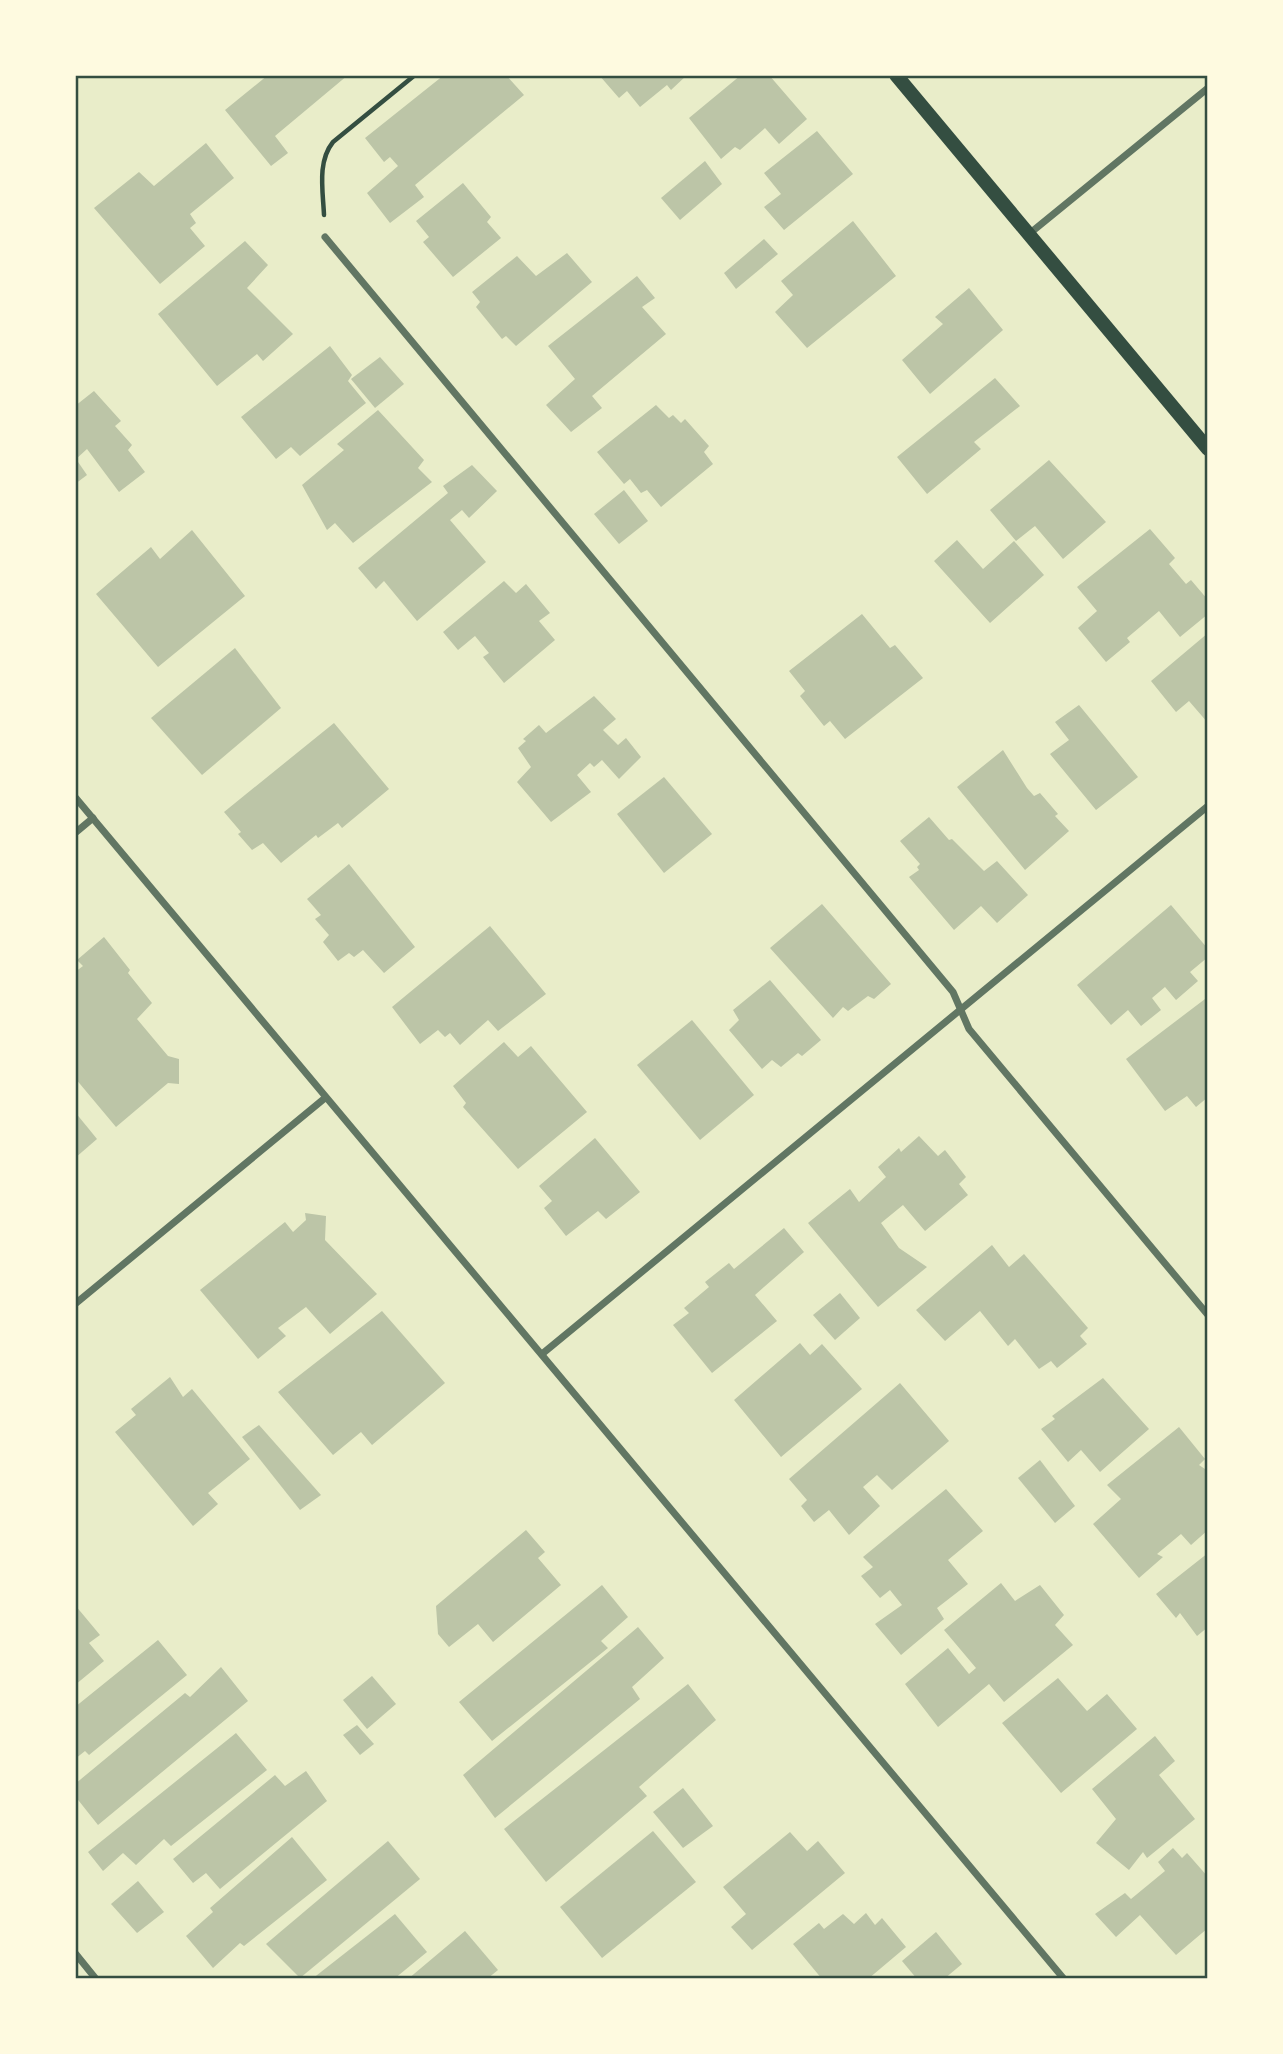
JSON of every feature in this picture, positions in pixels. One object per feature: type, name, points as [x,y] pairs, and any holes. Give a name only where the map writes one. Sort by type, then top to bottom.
[{"type":"main road","points":[[896,75],[1208,449]]},
{"type":"street","points":[[1029,234],[1208,88]]},
{"type":"street","points":[[325,237],[944,981],[953,992],[969,1029],[1208,1315]]},
{"type":"street","points":[[75,797],[1063,1979]]},
{"type":"street","points":[[542,1354],[1208,806]]},
{"type":"street","points":[[75,833],[93,818]]},
{"type":"street","points":[[75,1304],[325,1098]]},
{"type":"street","points":[[75,1954],[96,1979]]},
{"type":"path","points":[[325,237],[323,167],[326,151],[333,142],[415,75]]},
{"type":"building","points":[[268,75],[348,75],[275,136],[288,153],[271,166],[225,110]]},
{"type":"building","points":[[444,75],[506,75],[524,95],[415,185],[424,197],[390,223],[367,193],[398,166],[390,157],[384,162],[365,138]]},
{"type":"building","points":[[599,75],[687,75],[671,90],[667,85],[640,107],[627,91],[619,98]]},
{"type":"building","points":[[741,75],[769,75],[807,119],[779,144],[765,128],[740,150],[735,147],[721,159],[689,118]]},
{"type":"building","points":[[817,131],[853,174],[784,230],[764,207],[781,194],[764,173]]},
{"type":"building","points":[[206,143],[234,178],[190,214],[196,223],[190,228],[205,246],[160,284],[94,208],[139,172],[154,186]]},
{"type":"building","points":[[705,161],[722,184],[680,220],[661,198]]},
{"type":"building","points":[[463,183],[491,217],[487,222],[501,238],[453,277],[423,242],[429,237],[416,221]]},
{"type":"building","points":[[853,221],[896,276],[807,348],[775,312],[793,295],[781,281]]},
{"type":"building","points":[[764,239],[778,254],[736,289],[724,273]]},
{"type":"building","points":[[245,241],[268,265],[247,288],[293,334],[263,361],[257,354],[217,386],[158,314]]},
{"type":"building","points":[[567,253],[592,282],[516,346],[506,336],[502,339],[476,307],[480,302],[472,292],[517,256],[536,276]]},
{"type":"building","points":[[637,276],[655,298],[642,307],[666,334],[592,396],[602,408],[571,432],[546,405],[575,379],[548,346]]},
{"type":"building","points":[[969,288],[1003,330],[930,394],[902,360],[943,324],[935,317]]},
{"type":"building","points":[[330,346],[352,375],[348,381],[366,403],[300,456],[291,447],[276,459],[241,417]]},
{"type":"building","points":[[380,357],[404,384],[375,408],[351,379]]},
{"type":"building","points":[[995,378],[1020,406],[974,442],[981,449],[927,494],[897,457]]},
{"type":"building","points":[[94,391],[121,421],[115,426],[132,445],[128,450],[145,472],[119,492],[87,449],[76,459],[87,475],[75,484],[75,406]]},
{"type":"building","points":[[656,405],[669,418],[673,415],[681,423],[685,419],[709,446],[704,452],[713,464],[661,507],[647,490],[641,493],[630,479],[624,484],[597,452]]},
{"type":"building","points":[[378,410],[424,460],[418,468],[432,482],[353,543],[335,523],[327,530],[302,485],[344,450],[337,444]]},
{"type":"building","points":[[1049,460],[1106,522],[1063,559],[1035,526],[1016,541],[990,510]]},
{"type":"building","points":[[472,465],[497,491],[469,518],[462,510],[450,520],[486,562],[417,621],[384,581],[376,589],[358,568],[448,493],[443,486]]},
{"type":"building","points":[[624,490],[648,521],[619,544],[594,514]]},
{"type":"building","points":[[1150,529],[1175,558],[1169,564],[1186,584],[1191,580],[1208,600],[1208,614],[1180,637],[1159,611],[1127,638],[1130,642],[1106,662],[1078,628],[1097,611],[1077,587]]},
{"type":"building","points":[[192,530],[245,596],[158,667],[96,594],[151,547],[160,559]]},
{"type":"building","points":[[957,540],[983,569],[1014,541],[1044,575],[990,623],[934,561]]},
{"type":"building","points":[[504,581],[516,593],[526,584],[550,613],[539,621],[555,640],[504,683],[483,657],[489,653],[475,636],[458,650],[443,632]]},
{"type":"building","points":[[862,614],[890,648],[895,645],[923,678],[845,739],[830,721],[824,726],[800,696],[805,691],[789,671]]},
{"type":"building","points":[[1208,633],[1208,723],[1189,701],[1176,712],[1151,681]]},
{"type":"building","points":[[235,648],[281,708],[202,775],[151,718]]},
{"type":"building","points":[[594,696],[616,719],[603,730],[618,745],[626,738],[641,757],[619,779],[602,760],[594,767],[590,763],[577,775],[591,792],[551,822],[517,782],[531,767],[518,748],[526,741],[523,739],[539,725],[546,733]]},
{"type":"building","points":[[1079,705],[1138,777],[1096,810],[1050,754],[1069,740],[1055,722]]},
{"type":"building","points":[[334,723],[389,789],[342,828],[338,823],[318,838],[316,835],[281,863],[263,843],[252,850],[224,812]]},
{"type":"building","points":[[1003,750],[1027,788],[1034,796],[1040,793],[1069,831],[1025,870],[957,787]]},
{"type":"building","points":[[664,777],[712,834],[664,873],[617,814]]},
{"type":"building","points":[[929,817],[949,840],[952,839],[984,871],[997,861],[1028,895],[997,923],[981,906],[954,930],[909,877],[919,870],[917,867],[920,864],[900,841]]},
{"type":"building","points":[[349,864],[415,947],[384,973],[363,950],[354,957],[349,953],[338,961],[323,942],[329,935],[315,919],[321,915],[307,899]]},
{"type":"building","points":[[822,904],[891,984],[874,999],[868,996],[848,1011],[843,1007],[833,1018],[770,948]]},
{"type":"building","points":[[1171,905],[1208,949],[1208,957],[1190,972],[1198,981],[1176,1000],[1165,987],[1152,998],[1161,1010],[1141,1026],[1128,1010],[1111,1025],[1077,985]]},
{"type":"building","points":[[490,926],[546,994],[498,1031],[488,1020],[460,1045],[450,1033],[445,1037],[438,1030],[420,1044],[392,1007]]},
{"type":"building","points":[[104,937],[152,1003],[137,1019],[168,1056],[179,1059],[179,1084],[168,1083],[116,1127],[75,1078],[75,1044],[78,1041],[75,1038],[75,1005],[78,1002],[75,997],[75,972],[83,966],[77,960]]},
{"type":"building","points":[[770,980],[821,1040],[802,1056],[798,1053],[781,1067],[772,1060],[762,1069],[729,1030],[739,1020],[733,1010]]},
{"type":"building","points":[[1205,999],[1208,1002],[1208,1097],[1196,1107],[1187,1096],[1165,1111],[1126,1059]]},
{"type":"building","points":[[692,1020],[754,1095],[700,1140],[637,1065]]},
{"type":"building","points":[[504,1042],[518,1057],[531,1046],[587,1112],[518,1169],[463,1107],[466,1103],[453,1086]]},
{"type":"building","points":[[75,1112],[97,1139],[75,1158]]},
{"type":"building","points":[[919,1136],[938,1156],[945,1150],[966,1177],[959,1184],[968,1195],[925,1231],[903,1205],[881,1223],[899,1248],[927,1267],[878,1307],[808,1223],[850,1189],[859,1202],[886,1177],[878,1167],[899,1148],[901,1152]]},
{"type":"building","points":[[595,1138],[640,1192],[606,1219],[598,1211],[566,1236],[544,1208],[552,1201],[539,1186]]},
{"type":"building","points":[[305,1213],[326,1216],[325,1240],[377,1294],[330,1334],[306,1307],[278,1328],[286,1336],[258,1359],[200,1290],[285,1222],[293,1232],[306,1220]]},
{"type":"building","points":[[784,1228],[804,1252],[755,1295],[777,1321],[712,1373],[673,1325],[689,1313],[684,1308],[709,1287],[705,1282],[729,1263],[734,1269]]},
{"type":"building","points":[[992,1245],[1009,1267],[1024,1254],[1088,1328],[1080,1336],[1087,1344],[1057,1368],[1051,1361],[1039,1369],[1015,1339],[1008,1346],[980,1311],[945,1341],[916,1310]]},
{"type":"building","points":[[840,1293],[860,1318],[835,1340],[813,1315]]},
{"type":"building","points":[[382,1311],[445,1383],[372,1445],[361,1432],[333,1455],[278,1392]]},
{"type":"building","points":[[800,1343],[810,1355],[822,1344],[862,1389],[781,1457],[734,1400]]},
{"type":"building","points":[[170,1377],[183,1397],[192,1389],[250,1459],[208,1493],[218,1504],[193,1526],[115,1432],[136,1415],[131,1409]]},
{"type":"building","points":[[1103,1378],[1149,1429],[1100,1472],[1081,1450],[1068,1462],[1041,1429],[1055,1419],[1052,1416]]},
{"type":"building","points":[[900,1383],[949,1441],[892,1490],[877,1475],[863,1487],[880,1506],[849,1535],[829,1510],[814,1522],[801,1506],[807,1500],[789,1479]]},
{"type":"building","points":[[259,1425],[321,1495],[300,1510],[242,1437]]},
{"type":"building","points":[[1179,1427],[1205,1459],[1199,1465],[1208,1471],[1208,1530],[1191,1545],[1181,1534],[1157,1554],[1163,1557],[1139,1578],[1093,1524],[1121,1499],[1107,1485]]},
{"type":"building","points":[[1040,1460],[1075,1506],[1055,1523],[1018,1478]]},
{"type":"building","points":[[946,1489],[983,1531],[948,1560],[968,1584],[937,1608],[944,1619],[901,1655],[875,1624],[902,1605],[890,1590],[880,1598],[861,1576],[873,1567],[863,1557]]},
{"type":"building","points":[[526,1530],[545,1552],[538,1558],[561,1585],[493,1642],[478,1624],[449,1647],[438,1634],[436,1606]]},
{"type":"building","points":[[1208,1553],[1208,1627],[1197,1636],[1180,1613],[1176,1618],[1156,1594]]},
{"type":"building","points":[[1001,1583],[1015,1601],[1040,1585],[1064,1615],[1055,1625],[1073,1645],[1004,1702],[989,1684],[938,1727],[905,1684],[948,1648],[969,1674],[976,1668],[944,1630]]},
{"type":"building","points":[[602,1585],[628,1617],[601,1641],[608,1648],[492,1741],[459,1702]]},
{"type":"building","points":[[75,1605],[100,1635],[89,1643],[104,1661],[75,1685]]},
{"type":"building","points":[[638,1627],[664,1658],[632,1687],[640,1699],[495,1818],[463,1775]]},
{"type":"building","points":[[158,1640],[187,1675],[89,1755],[85,1751],[75,1759],[75,1707]]},
{"type":"building","points":[[221,1667],[248,1701],[98,1825],[75,1796],[75,1784],[185,1693],[190,1697]]},
{"type":"building","points":[[372,1676],[396,1704],[367,1729],[343,1700]]},
{"type":"building","points":[[1058,1678],[1087,1711],[1107,1694],[1137,1729],[1061,1793],[1002,1723]]},
{"type":"building","points":[[688,1684],[716,1720],[639,1787],[647,1796],[546,1882],[504,1829]]},
{"type":"building","points":[[357,1725],[374,1744],[360,1755],[343,1735]]},
{"type":"building","points":[[236,1733],[267,1770],[171,1846],[164,1839],[136,1865],[123,1853],[103,1871],[88,1852]]},
{"type":"building","points":[[1155,1736],[1175,1761],[1159,1775],[1195,1819],[1147,1858],[1143,1852],[1129,1870],[1096,1843],[1116,1819],[1092,1789]]},
{"type":"building","points":[[306,1771],[327,1801],[220,1889],[206,1873],[193,1883],[173,1859],[275,1775],[285,1786]]},
{"type":"building","points":[[683,1788],[713,1826],[683,1848],[653,1812]]},
{"type":"building","points":[[653,1831],[696,1882],[602,1958],[560,1907]]},
{"type":"building","points":[[790,1832],[807,1851],[818,1841],[845,1873],[752,1950],[731,1927],[746,1914],[723,1887]]},
{"type":"building","points":[[292,1837],[327,1880],[244,1946],[240,1943],[213,1968],[186,1936],[213,1912],[210,1908]]},
{"type":"building","points":[[388,1841],[420,1879],[300,1978],[266,1944]]},
{"type":"building","points":[[1173,1848],[1182,1858],[1187,1853],[1208,1877],[1208,1928],[1176,1955],[1140,1915],[1116,1937],[1095,1914],[1125,1893],[1131,1899],[1165,1871],[1158,1862]]},
{"type":"building","points":[[138,1881],[164,1912],[137,1933],[111,1904]]},
{"type":"building","points":[[866,1913],[875,1925],[882,1918],[906,1947],[868,1979],[822,1979],[793,1944],[819,1923],[824,1929],[843,1914],[854,1924]]},
{"type":"building","points":[[395,1914],[427,1952],[394,1979],[312,1979]]},
{"type":"building","points":[[465,1931],[498,1970],[487,1979],[408,1979]]},
{"type":"building","points":[[936,1932],[962,1964],[944,1979],[917,1979],[902,1961]]}]
